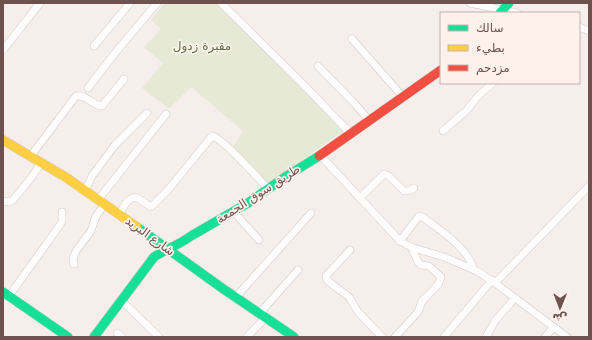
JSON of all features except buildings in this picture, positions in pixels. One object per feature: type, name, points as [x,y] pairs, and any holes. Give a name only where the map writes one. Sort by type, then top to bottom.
[{"type":"street","points":[[3,50],[40,3]]},
{"type":"street","points":[[94,46],[130,3]]},
{"type":"street","points":[[88,88],[157,3]]},
{"type":"street","points":[[221,3],[350,133]]},
{"type":"street","points":[[470,3],[514,12]]},
{"type":"street","points":[[352,39],[403,97]]},
{"type":"street","points":[[318,66],[369,120]]},
{"type":"street","name":"طريق سوق الجمعة","points":[[94,337],[120,300],[149,263],[161,252],[183,242],[248,203],[320,155],[440,71]]},
{"type":"street","points":[[30,156],[76,96],[82,96],[97,106],[102,106],[124,79]]},
{"type":"street","points":[[443,131],[468,110],[478,96],[492,84]]},
{"type":"street","points":[[85,191],[92,176],[115,145],[147,113]]},
{"type":"street","points":[[74,264],[73,259],[76,251],[91,231],[101,202],[166,114]]},
{"type":"street","points":[[120,214],[126,202],[131,198],[136,198],[151,207],[175,181],[209,137],[212,136],[215,136],[225,144],[269,189]]},
{"type":"street","name":"شارع البريد","points":[[3,140],[120,214],[235,298],[294,337]]},
{"type":"street","points":[[320,155],[400,241],[411,247],[444,257],[474,270],[493,281],[567,337]]},
{"type":"street","points":[[3,201],[9,202],[13,200],[41,163]]},
{"type":"street","points":[[360,198],[384,174],[389,176],[404,191],[414,188]]},
{"type":"street","points":[[444,337],[493,281],[589,186]]},
{"type":"street","points":[[233,211],[260,240]]},
{"type":"street","points":[[62,212],[62,221],[60,225],[6,294],[68,337]]},
{"type":"street","points":[[235,298],[311,213]]},
{"type":"street","points":[[400,241],[419,216],[423,217],[466,253],[474,270]]},
{"type":"street","points":[[395,337],[418,312],[422,301],[438,285],[441,277],[429,266],[421,265],[411,247]]},
{"type":"street","points":[[350,250],[326,276],[326,278],[332,285],[348,297],[358,312],[382,337]]},
{"type":"street","points":[[247,337],[298,270]]},
{"type":"street","points":[[486,337],[495,322],[515,298]]},
{"type":"street","points":[[120,300],[159,337]]},
{"type":"street","points":[[545,337],[554,327]]},
{"type":"green space","name":"مقبرة زدول","points":[[165,3],[217,3],[253,37],[344,131],[267,184],[233,147],[243,131],[191,87],[169,109],[142,88],[163,63],[144,47],[161,29],[151,20]]},
{"type":"traffic: fast","points":[[501,12],[509,3]]},
{"type":"traffic: fast","points":[[94,337],[154,257],[248,203],[285,177],[319,156]]},
{"type":"traffic: fast","points":[[137,227],[294,337]]},
{"type":"traffic: fast","points":[[3,292],[68,337]]},
{"type":"traffic: slow","points":[[3,140],[67,178],[137,227]]},
{"type":"traffic: jam","points":[[319,156],[440,71]]}]
